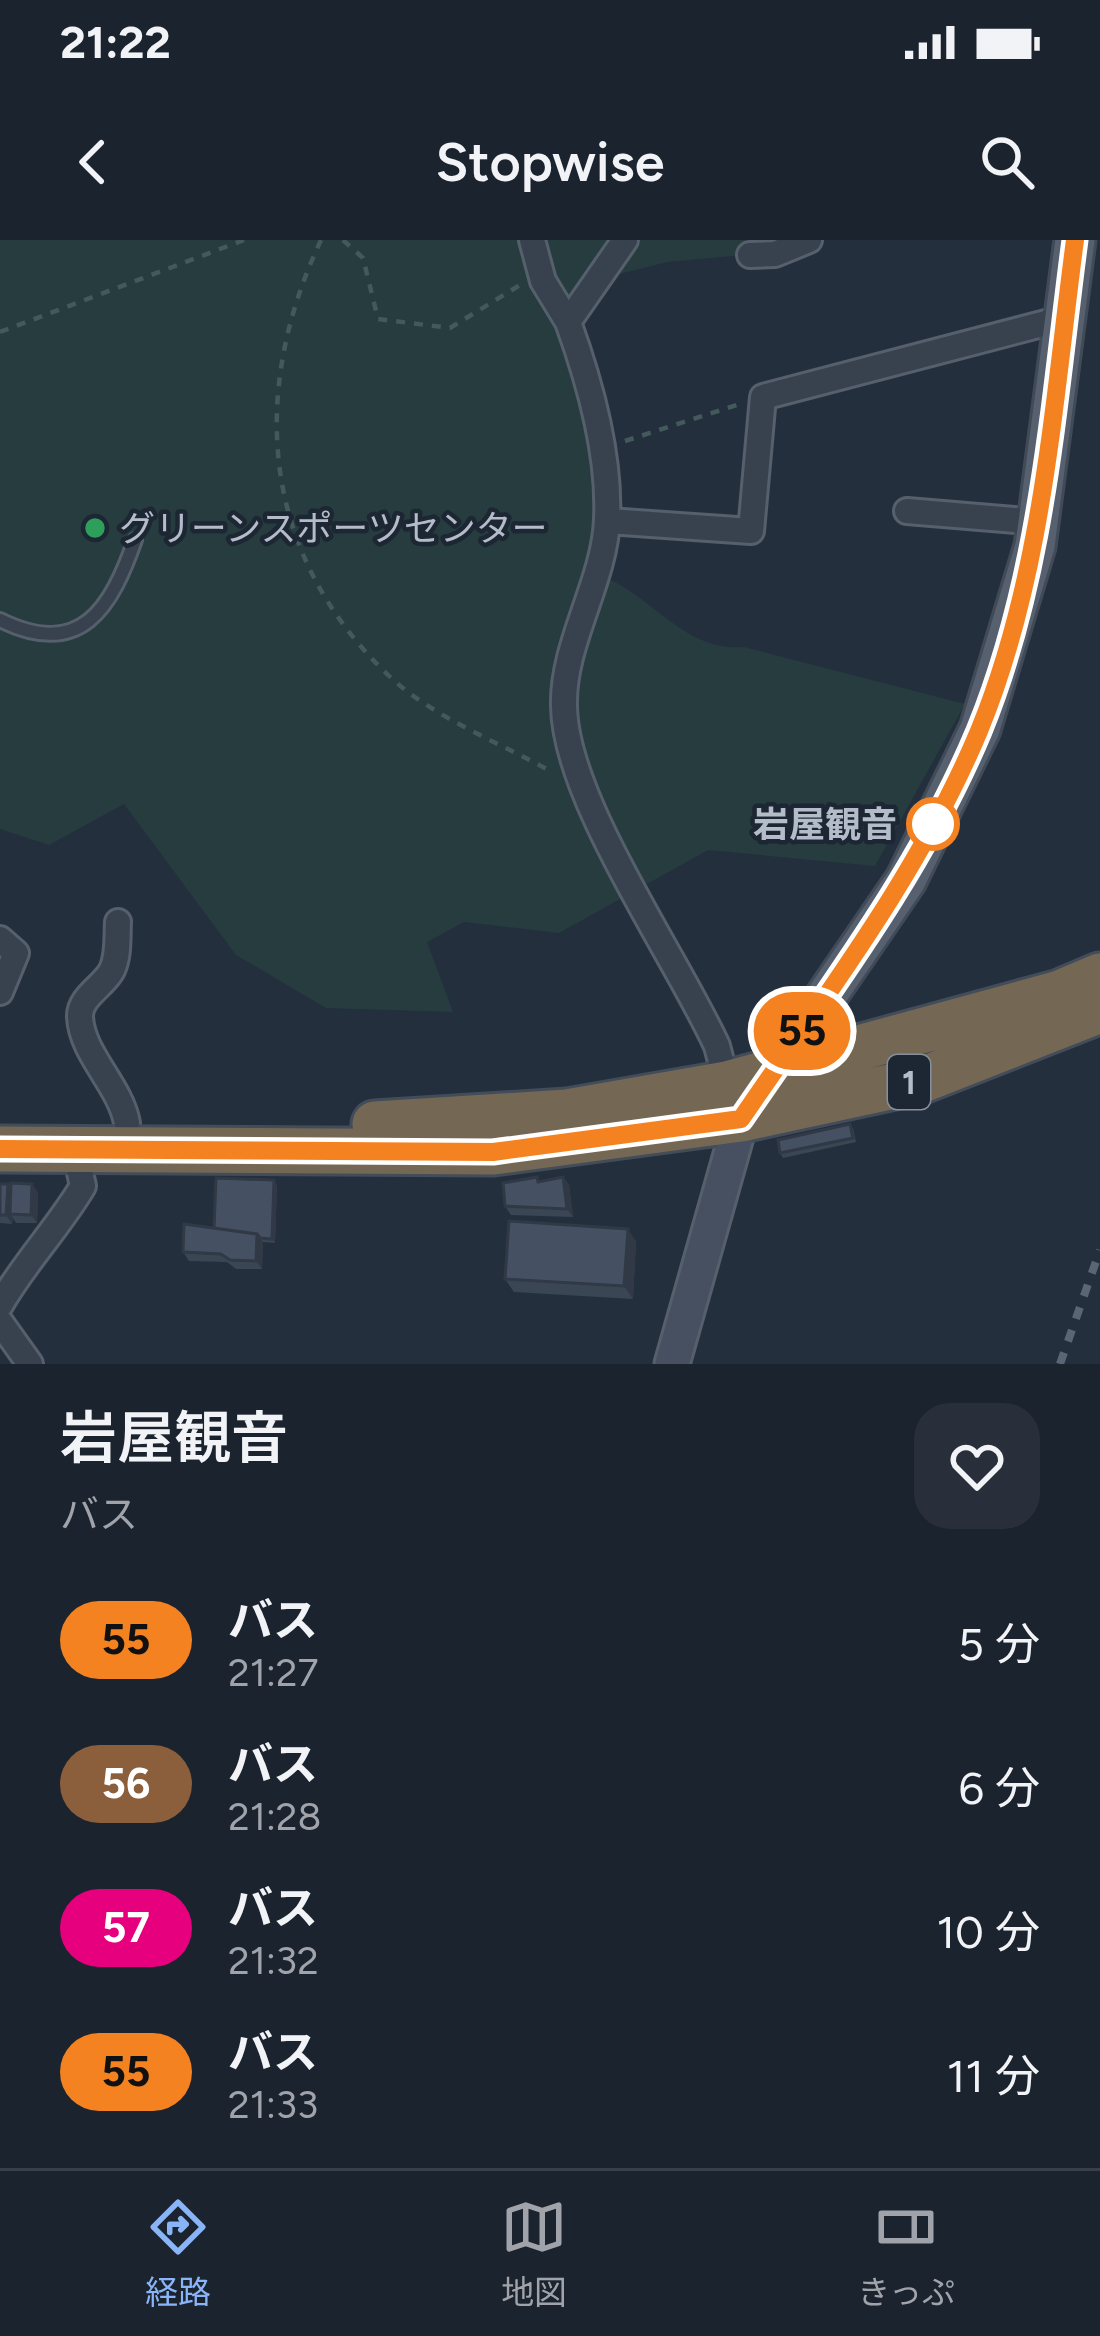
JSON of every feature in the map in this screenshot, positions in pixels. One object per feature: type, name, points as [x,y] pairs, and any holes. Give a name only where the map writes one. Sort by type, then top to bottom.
[{"type":"highway","name":"1","points":[[0,1149],[493,1152],[734,1101],[776,1069],[1082,1000]]},
{"type":"highway","name":"1","points":[[0,1121],[346,1126],[734,1101],[922,1079],[1082,1000]]},
{"type":"main road","points":[[776,1069],[906,880],[980,729],[1038,522],[1075,240]]},
{"type":"main road","points":[[672,1364],[734,1101]]},
{"type":"street","points":[[532,240],[544,281],[568,322],[600,449],[608,521],[563,702],[586,792],[643,910],[690,987],[717,1046],[734,1101]]},
{"type":"street","points":[[568,322],[625,240]]},
{"type":"street","points":[[750,255],[776,254],[809,240]]},
{"type":"street","points":[[608,521],[751,531],[763,397],[1065,318]]},
{"type":"street","points":[[907,511],[1038,522]]},
{"type":"street","points":[[118,922],[112,971],[83,1003],[80,1017],[92,1050],[123,1100],[127,1123]]},
{"type":"street","points":[[0,939],[16,953],[0,992]]},
{"type":"street","points":[[0,1305],[15,1278],[51,1239],[83,1186],[75,1150]]},
{"type":"street","points":[[0,1322],[30,1364]]},
{"type":"lane","points":[[0,620],[23,632],[59,633],[91,624],[116,593],[135,540]]},
{"type":"path","points":[[0,332],[244,240]]},
{"type":"path","points":[[321,240],[301,286],[277,411],[281,498],[312,581],[338,620],[390,677],[449,718],[586,792]]},
{"type":"path","points":[[343,240],[363,258],[378,319],[450,328],[518,286],[544,281]]},
{"type":"path","points":[[600,449],[763,397]]},
{"type":"green space","points":[[0,240],[805,240],[776,252],[667,262],[599,279],[568,323],[599,475],[601,576],[703,641],[744,647],[965,704],[875,866],[708,850],[559,933],[464,922],[427,942],[453,1012],[326,1008],[236,955],[124,804],[49,845],[0,829]]},
{"type":"building","points":[[850,1124],[853,1138],[780,1153],[778,1140]]},
{"type":"building","points":[[537,1177],[538,1182],[563,1177],[567,1209],[505,1206],[503,1183]]},
{"type":"building","points":[[216,1178],[274,1180],[272,1239],[214,1228]]},
{"type":"building","points":[[11,1183],[32,1184],[31,1215],[10,1214]]},
{"type":"building","points":[[0,1184],[8,1184],[6,1215],[0,1215]]},
{"type":"building","points":[[509,1221],[628,1229],[624,1286],[505,1279]]},
{"type":"building","points":[[184,1224],[257,1234],[256,1261],[183,1252]]},
{"type":"railway","points":[[1060,1364],[1100,1250]]},
{"type":"bus line","name":"55","points":[[0,1149],[493,1152],[741,1119],[906,880],[980,729],[1035,546],[1075,240]]},
{"type":"place","name":"グリーンスポーツセンター","points":[[95,528]]},
{"type":"place","name":"岩屋観音","points":[[933,824]]}]
